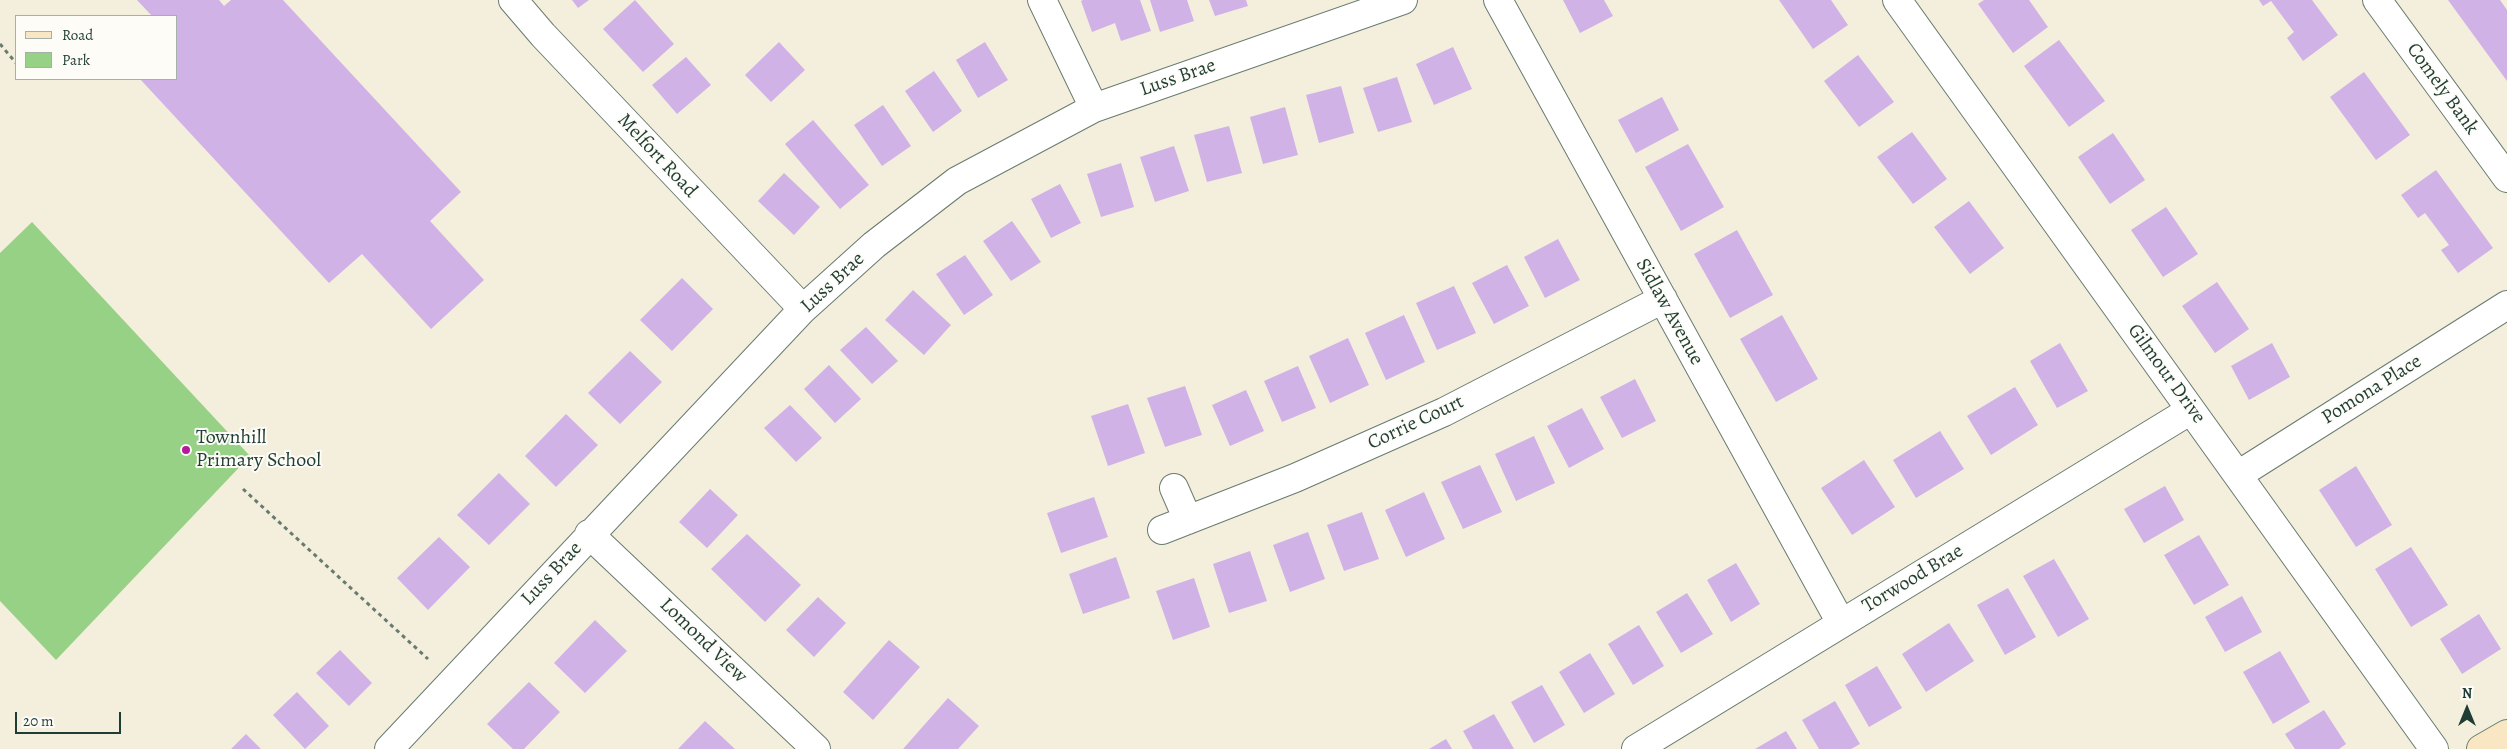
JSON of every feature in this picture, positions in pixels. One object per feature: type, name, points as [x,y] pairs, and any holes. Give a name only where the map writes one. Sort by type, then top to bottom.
[{"type":"street","name":"Melfort Road","points":[[513,0],[542,35],[803,309]]},
{"type":"street","points":[[1042,0],[1094,108]]},
{"type":"street","name":"Luss Brae","points":[[389,749],[803,309],[874,245],[958,181],[1094,108],[1403,0]]},
{"type":"street","name":"Sidlaw Avenue","points":[[1498,0],[1841,623]]},
{"type":"street","name":"Gilmour Drive","points":[[1897,0],[2434,749]]},
{"type":"street","name":"Comely Bank","points":[[2378,0],[2507,178]]},
{"type":"street","name":"Corrie Court","points":[[1162,530],[1295,478],[1444,412],[1663,299]]},
{"type":"street","name":"Pomona Place","points":[[2238,475],[2507,305]]},
{"type":"street","name":"Torwood Brae","points":[[1636,749],[2192,410]]},
{"type":"street","points":[[1174,488],[1188,520]]},
{"type":"street","name":"Lomond View","points":[[590,534],[816,749]]},
{"type":"street","points":[[2481,749],[2507,734]]},
{"type":"path","points":[[0,44],[15,62]]},
{"type":"path","points":[[243,489],[422,653],[451,683]]},
{"type":"green space","points":[[32,222],[250,456],[56,660],[0,601],[0,253]]},
{"type":"building","points":[[137,0],[219,0],[224,6],[231,0],[283,0],[461,192],[430,221],[484,280],[431,329],[362,254],[329,283],[141,80],[178,80],[178,15],[151,15]]},
{"type":"building","points":[[572,0],[589,0],[578,8]]},
{"type":"building","points":[[635,0],[674,44],[643,72],[603,29]]},
{"type":"building","points":[[1140,0],[1151,31],[1121,41],[1115,23],[1092,32],[1081,1]]},
{"type":"building","points":[[1150,0],[1187,0],[1194,21],[1160,32]]},
{"type":"building","points":[[1209,0],[1246,0],[1248,6],[1215,16]]},
{"type":"building","points":[[1563,0],[1604,0],[1613,16],[1580,33]]},
{"type":"building","points":[[1779,0],[1831,0],[1848,25],[1813,49]]},
{"type":"building","points":[[1984,0],[2029,0],[2048,27],[2013,53],[1978,4]]},
{"type":"building","points":[[2259,0],[2312,0],[2338,35],[2303,61],[2287,38],[2294,32],[2271,1],[2263,6]]},
{"type":"building","points":[[2448,0],[2500,0],[2507,10],[2507,81]]},
{"type":"building","points":[[2059,40],[2105,101],[2069,127],[2024,66]]},
{"type":"building","points":[[779,42],[805,70],[771,102],[745,75]]},
{"type":"building","points":[[985,42],[1008,80],[978,98],[956,60]]},
{"type":"building","points":[[1453,47],[1472,89],[1434,105],[1416,64]]},
{"type":"building","points":[[1858,55],[1894,102],[1859,127],[1824,81]]},
{"type":"building","points":[[686,57],[711,85],[677,114],[652,85]]},
{"type":"building","points":[[934,71],[962,111],[933,132],[905,91]]},
{"type":"building","points":[[2364,72],[2410,135],[2376,160],[2330,97]]},
{"type":"building","points":[[1397,77],[1412,122],[1378,132],[1363,88]]},
{"type":"building","points":[[1341,86],[1354,133],[1319,143],[1306,95]]},
{"type":"building","points":[[1662,97],[1679,130],[1636,153],[1618,120]]},
{"type":"building","points":[[883,105],[911,146],[882,166],[854,125]]},
{"type":"building","points":[[1285,107],[1298,155],[1263,164],[1250,117]]},
{"type":"building","points":[[813,120],[869,185],[840,209],[785,144]]},
{"type":"building","points":[[1229,126],[1242,173],[1207,182],[1194,135]]},
{"type":"building","points":[[1912,132],[1947,179],[1913,204],[1877,157]]},
{"type":"building","points":[[2113,133],[2145,180],[2110,204],[2078,157]]},
{"type":"building","points":[[1688,144],[1724,207],[1681,231],[1645,167]]},
{"type":"building","points":[[1174,146],[1189,191],[1155,202],[1140,157]]},
{"type":"building","points":[[1121,163],[1134,207],[1101,217],[1087,174]]},
{"type":"building","points":[[2436,170],[2493,248],[2458,273],[2441,250],[2449,245],[2425,213],[2418,218],[2401,195]]},
{"type":"building","points":[[784,173],[820,207],[794,235],[758,201]]},
{"type":"building","points":[[1060,184],[1081,223],[1051,238],[1031,199]]},
{"type":"building","points":[[1969,201],[2004,248],[1970,274],[1934,227]]},
{"type":"building","points":[[2166,207],[2198,254],[2163,277],[2131,230]]},
{"type":"building","points":[[1012,221],[1041,262],[1011,281],[983,241]]},
{"type":"building","points":[[1737,230],[1773,295],[1730,318],[1694,254]]},
{"type":"building","points":[[1558,239],[1580,280],[1545,298],[1524,257]]},
{"type":"building","points":[[965,255],[993,295],[964,315],[936,274]]},
{"type":"building","points":[[1507,265],[1529,306],[1494,324],[1472,283]]},
{"type":"building","points":[[682,278],[713,309],[672,351],[640,320]]},
{"type":"building","points":[[2217,282],[2249,329],[2215,353],[2182,306]]},
{"type":"building","points":[[1454,286],[1476,333],[1437,350],[1416,303]]},
{"type":"building","points":[[913,290],[951,325],[924,355],[885,320]]},
{"type":"building","points":[[1404,315],[1425,362],[1386,380],[1365,333]]},
{"type":"building","points":[[1782,315],[1818,379],[1776,402],[1740,339]]},
{"type":"building","points":[[866,327],[898,361],[872,384],[840,350]]},
{"type":"building","points":[[1348,338],[1369,385],[1330,403],[1309,356]]},
{"type":"building","points":[[2060,343],[2088,391],[2057,408],[2030,361]]},
{"type":"building","points":[[2272,343],[2290,377],[2249,400],[2231,366]]},
{"type":"building","points":[[630,351],[662,382],[620,424],[588,393]]},
{"type":"building","points":[[829,365],[861,399],[835,423],[804,389]]},
{"type":"building","points":[[1298,366],[1316,408],[1282,422],[1264,381]]},
{"type":"building","points":[[1635,379],[1656,421],[1622,438],[1600,397]]},
{"type":"building","points":[[1185,386],[1202,435],[1165,447],[1147,398]]},
{"type":"building","points":[[2015,387],[2038,425],[1991,455],[1967,416]]},
{"type":"building","points":[[1246,390],[1264,431],[1230,446],[1212,405]]},
{"type":"building","points":[[1128,404],[1145,453],[1108,466],[1091,416]]},
{"type":"building","points":[[790,405],[822,438],[796,462],[764,428]]},
{"type":"building","points":[[1582,408],[1604,449],[1569,468],[1547,426]]},
{"type":"building","points":[[566,414],[598,445],[556,487],[525,456]]},
{"type":"building","points":[[1940,431],[1964,469],[1916,498],[1893,460]]},
{"type":"building","points":[[1534,436],[1555,483],[1516,501],[1495,454]]},
{"type":"building","points":[[1864,460],[1895,507],[1852,535],[1821,488]]},
{"type":"building","points":[[1480,465],[1502,512],[1463,529],[1441,482]]},
{"type":"building","points":[[2356,466],[2392,525],[2356,547],[2319,490]]},
{"type":"building","points":[[499,473],[530,504],[489,545],[457,515]]},
{"type":"building","points":[[2165,486],[2184,520],[2144,543],[2124,509]]},
{"type":"building","points":[[710,489],[738,515],[707,548],[679,522]]},
{"type":"building","points":[[1424,492],[1445,539],[1406,557],[1385,510]]},
{"type":"building","points":[[1094,497],[1108,537],[1061,553],[1047,513]]},
{"type":"building","points":[[1362,512],[1379,559],[1344,571],[1327,525]]},
{"type":"building","points":[[1308,532],[1325,579],[1290,592],[1273,545]]},
{"type":"building","points":[[747,534],[801,585],[765,622],[711,569]]},
{"type":"building","points":[[2199,535],[2229,585],[2194,605],[2164,555]]},
{"type":"building","points":[[439,537],[470,567],[428,610],[397,578]]},
{"type":"building","points":[[2411,547],[2448,605],[2411,627],[2375,569]]},
{"type":"building","points":[[1250,551],[1267,601],[1229,613],[1213,564]]},
{"type":"building","points":[[1116,557],[1130,598],[1083,614],[1069,574]]},
{"type":"building","points":[[2054,559],[2089,619],[2058,637],[2023,576]]},
{"type":"building","points":[[1736,563],[1760,604],[1731,622],[1707,580]]},
{"type":"building","points":[[1194,578],[1210,627],[1173,640],[1156,591]]},
{"type":"building","points":[[2008,588],[2036,637],[2005,655],[1977,605]]},
{"type":"building","points":[[1687,593],[1713,634],[1681,653],[1656,612]]},
{"type":"building","points":[[2242,596],[2262,632],[2225,652],[2205,617]]},
{"type":"building","points":[[818,597],[846,623],[814,657],[786,630]]},
{"type":"building","points":[[2479,614],[2501,649],[2462,674],[2440,639]]},
{"type":"building","points":[[595,620],[627,651],[585,693],[554,663]]},
{"type":"building","points":[[1949,623],[1974,661],[1926,692],[1902,654]]},
{"type":"building","points":[[1639,625],[1664,666],[1633,685],[1608,644]]},
{"type":"building","points":[[889,640],[920,667],[873,720],[843,692]]},
{"type":"building","points":[[340,650],[372,683],[349,706],[316,673]]},
{"type":"building","points":[[2280,651],[2310,702],[2273,724],[2243,672]]},
{"type":"building","points":[[1590,653],[1615,694],[1584,713],[1559,672]]},
{"type":"building","points":[[1877,666],[1902,708],[1869,727],[1845,685]]},
{"type":"building","points":[[529,682],[560,712],[524,749],[513,749],[487,724]]},
{"type":"building","points":[[1542,685],[1565,725],[1534,743],[1511,702]]},
{"type":"building","points":[[297,692],[329,726],[305,749],[273,715]]},
{"type":"building","points":[[948,698],[979,726],[958,749],[903,749]]},
{"type":"building","points":[[1835,701],[1860,744],[1851,749],[1819,749],[1802,720]]},
{"type":"building","points":[[2324,710],[2346,744],[2339,749],[2295,749],[2285,734]]},
{"type":"building","points":[[1494,714],[1514,749],[1473,749],[1463,731]]},
{"type":"building","points":[[705,721],[735,749],[678,749]]},
{"type":"building","points":[[1786,731],[1797,749],[1755,749]]},
{"type":"building","points":[[246,734],[261,749],[231,749]]},
{"type":"building","points":[[1446,739],[1452,749],[1429,749]]},
{"type":"place","name":"Townhill Primary School","points":[[186,450]]}]
